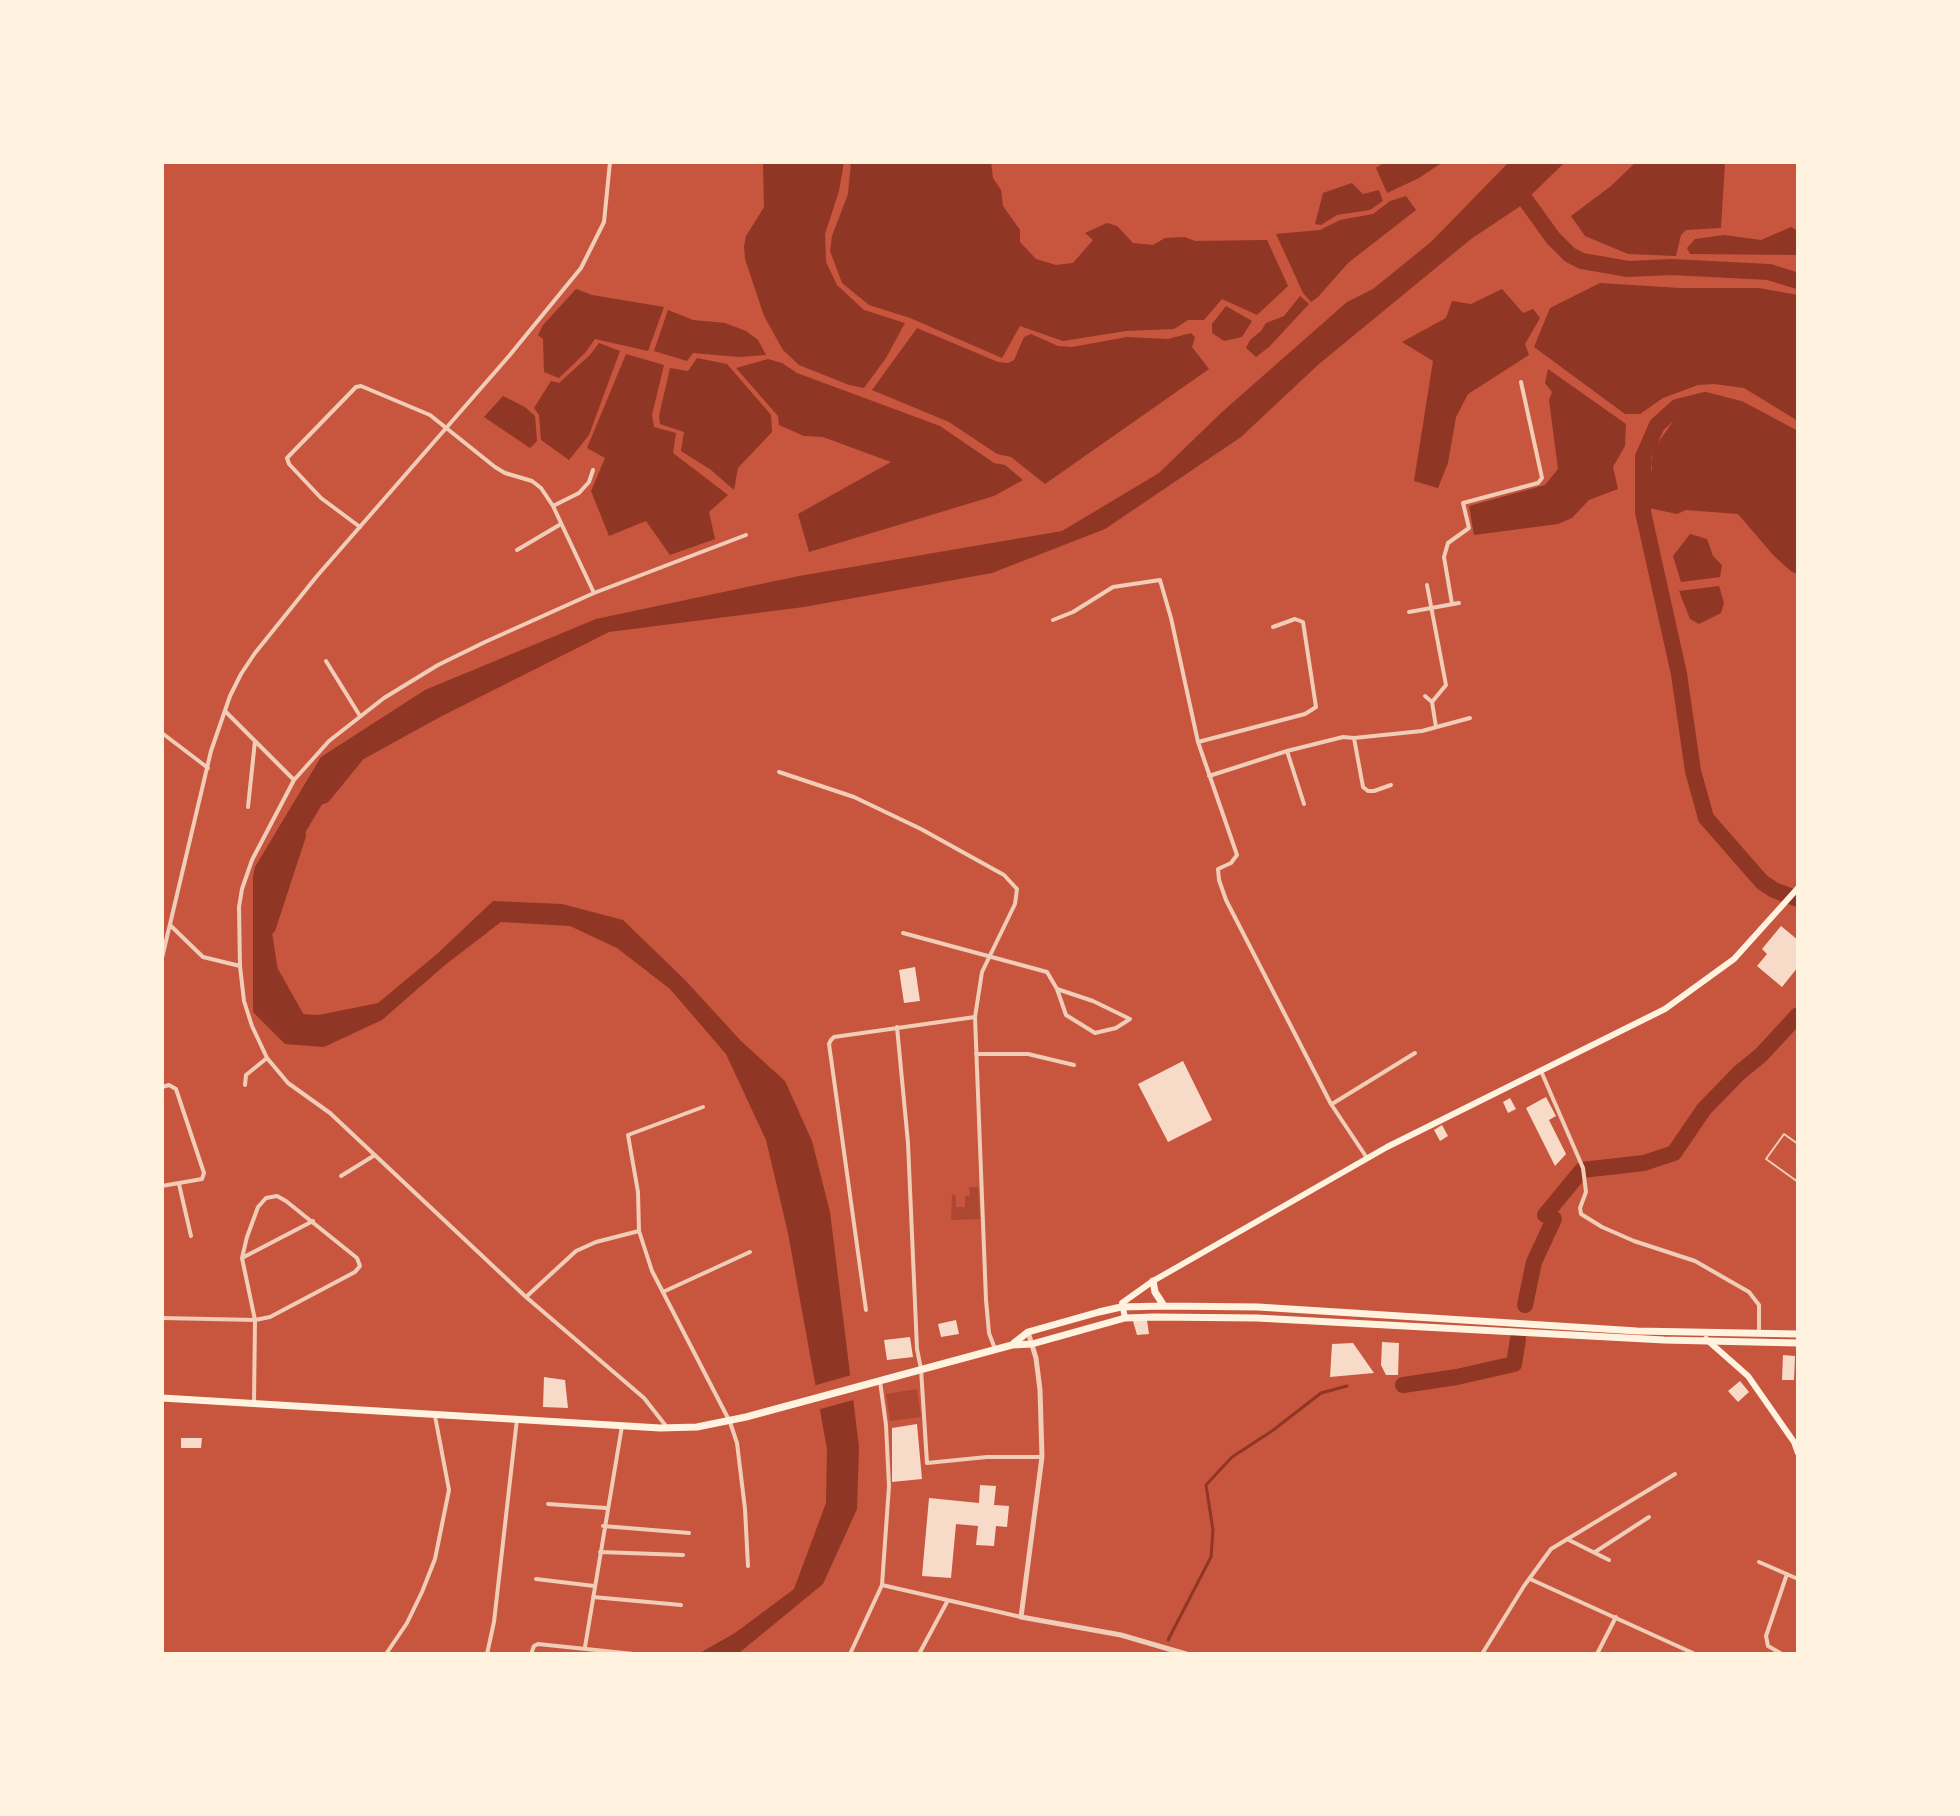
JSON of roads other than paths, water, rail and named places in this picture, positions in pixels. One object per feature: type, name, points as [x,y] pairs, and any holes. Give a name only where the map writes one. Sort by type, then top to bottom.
[{"type":"highway","points":[[1153,1281],[1155,1292],[1164,1306]]},
{"type":"highway","points":[[1012,1345],[1028,1332],[1121,1307],[1258,1307],[1516,1327]]},
{"type":"highway","points":[[162,1398],[435,1416],[697,1427],[730,1422],[995,1349],[1032,1344],[1125,1318],[1257,1318],[1516,1327],[1798,1343]]},
{"type":"highway","points":[[1706,1337],[1798,1334]]},
{"type":"main road","points":[[1125,1318],[1121,1307],[1124,1301],[1153,1281],[1387,1147],[1665,1009],[1734,959],[1798,888]]},
{"type":"main road","points":[[1706,1337],[1748,1376],[1794,1442],[1798,1453]]},
{"type":"street","points":[[162,958],[208,768],[225,711],[241,674],[360,527],[581,268],[604,222],[610,162]]},
{"type":"street","points":[[1452,604],[1444,557],[1448,543],[1469,528],[1463,503],[1538,483],[1542,478],[1521,382]]},
{"type":"street","points":[[360,527],[308,486],[289,464],[289,454],[356,387],[361,386],[430,415],[495,467],[532,481],[541,488],[553,506],[594,593]]},
{"type":"street","points":[[553,506],[579,493],[589,482],[593,470]]},
{"type":"street","points":[[517,550],[561,524]]},
{"type":"street","points":[[667,1428],[644,1398],[526,1297],[330,1113],[288,1083],[267,1058],[246,1010],[240,966],[239,907],[246,873],[294,780],[316,753],[384,698],[465,650],[594,593],[746,535]]},
{"type":"street","points":[[1053,620],[1073,612],[1113,587],[1156,578],[1160,580],[1198,742],[1237,855],[1231,863],[1218,869],[1226,900],[1331,1104],[1368,1160]]},
{"type":"street","points":[[1427,585],[1446,685],[1432,702]]},
{"type":"street","points":[[1409,612],[1459,603]]},
{"type":"street","points":[[1198,742],[1305,714],[1316,707],[1303,622],[1295,619],[1273,627]]},
{"type":"street","points":[[326,661],[360,716]]},
{"type":"street","points":[[1425,696],[1432,702],[1436,727]]},
{"type":"street","points":[[225,711],[294,780]]},
{"type":"street","points":[[1208,776],[1343,737],[1422,731],[1470,718]]},
{"type":"street","points":[[162,733],[208,768]]},
{"type":"street","points":[[1354,738],[1363,787],[1374,791],[1391,785]]},
{"type":"street","points":[[248,807],[255,741]]},
{"type":"street","points":[[1287,751],[1304,804]]},
{"type":"street","points":[[779,772],[867,803],[921,829],[1013,882],[1018,894],[982,972],[975,1017],[986,1300],[989,1333],[995,1349]]},
{"type":"street","points":[[170,925],[203,957],[240,966]]},
{"type":"street","points":[[903,933],[1042,969],[1051,976],[1066,1015],[1095,1033],[1116,1028],[1130,1019],[1093,1001],[1057,989]]},
{"type":"street","points":[[866,1310],[829,1044],[834,1037],[975,1017]]},
{"type":"street","points":[[897,1027],[908,1143],[917,1349],[927,1463],[987,1457],[1042,1457]]},
{"type":"street","points":[[1331,1104],[1415,1053]]},
{"type":"street","points":[[976,1054],[1028,1054],[1074,1065]]},
{"type":"street","points":[[245,1085],[246,1075],[267,1058]]},
{"type":"street","points":[[1540,1069],[1583,1168],[1586,1192],[1581,1214],[1634,1241],[1695,1261],[1749,1292],[1759,1305],[1759,1342]]},
{"type":"street","points":[[162,1087],[169,1085],[176,1089],[204,1173],[202,1179],[162,1186]]},
{"type":"street","points":[[703,1107],[628,1135],[638,1192],[639,1231],[652,1271],[730,1422],[737,1443],[748,1566]]},
{"type":"street","points":[[341,1176],[375,1155]]},
{"type":"street","points":[[179,1183],[191,1236]]},
{"type":"street","points":[[162,1318],[255,1320],[270,1317],[355,1272],[360,1266],[357,1258],[277,1196],[266,1198],[254,1216],[242,1258],[255,1320],[254,1402]]},
{"type":"street","points":[[242,1258],[313,1221]]},
{"type":"street","points":[[526,1297],[576,1251],[596,1242],[639,1231]]},
{"type":"street","points":[[664,1291],[750,1252]]},
{"type":"street","points":[[1021,1617],[1042,1457],[1040,1390],[1028,1332]]},
{"type":"street","points":[[850,1654],[882,1585],[889,1486],[880,1381]]},
{"type":"street","points":[[386,1654],[407,1623],[435,1559],[449,1490],[435,1416]]},
{"type":"street","points":[[487,1654],[494,1622],[517,1419]]},
{"type":"street","points":[[585,1647],[622,1426]]},
{"type":"street","points":[[1482,1654],[1551,1549],[1675,1474]]},
{"type":"street","points":[[548,1504],[607,1508]]},
{"type":"street","points":[[1595,1552],[1649,1517]]},
{"type":"street","points":[[603,1526],[689,1533]]},
{"type":"street","points":[[1567,1539],[1609,1560]]},
{"type":"street","points":[[600,1552],[683,1555]]},
{"type":"street","points":[[1759,1562],[1798,1579]]},
{"type":"street","points":[[1782,1654],[1768,1646],[1766,1636],[1787,1574]]},
{"type":"street","points":[[536,1579],[594,1586]]},
{"type":"street","points":[[1530,1579],[1695,1654]]},
{"type":"street","points":[[882,1585],[947,1602],[1121,1635],[1186,1654]]},
{"type":"street","points":[[593,1597],[681,1605]]},
{"type":"street","points":[[919,1654],[947,1602]]},
{"type":"street","points":[[1597,1654],[1616,1617]]},
{"type":"street","points":[[531,1654],[538,1644],[634,1654]]},
{"type":"lane","points":[[1798,1144],[1784,1134],[1766,1159],[1798,1182]]},
{"type":"waterway","points":[[1514,184],[1553,238],[1570,255],[1582,261],[1628,269],[1671,267],[1769,272],[1798,281]]},
{"type":"waterway","points":[[1798,440],[1740,409],[1705,400],[1677,407],[1657,425],[1643,457],[1643,512],[1679,674],[1693,771],[1706,818],[1762,882],[1798,899]]},
{"type":"waterway","points":[[323,796],[359,752]]},
{"type":"waterway","points":[[268,927],[298,835]]},
{"type":"waterway","points":[[271,973],[297,1019]]},
{"type":"waterway","points":[[1525,1305],[1534,1262],[1554,1219],[1545,1215],[1582,1170],[1644,1163],[1674,1153],[1704,1109],[1798,1015]]},
{"type":"waterway","points":[[1403,1385],[1514,1364],[1518,1339]]},
{"type":"waterway","points":[[1168,1640],[1211,1557],[1213,1530],[1206,1485],[1232,1457],[1321,1393],[1347,1386]]}]
